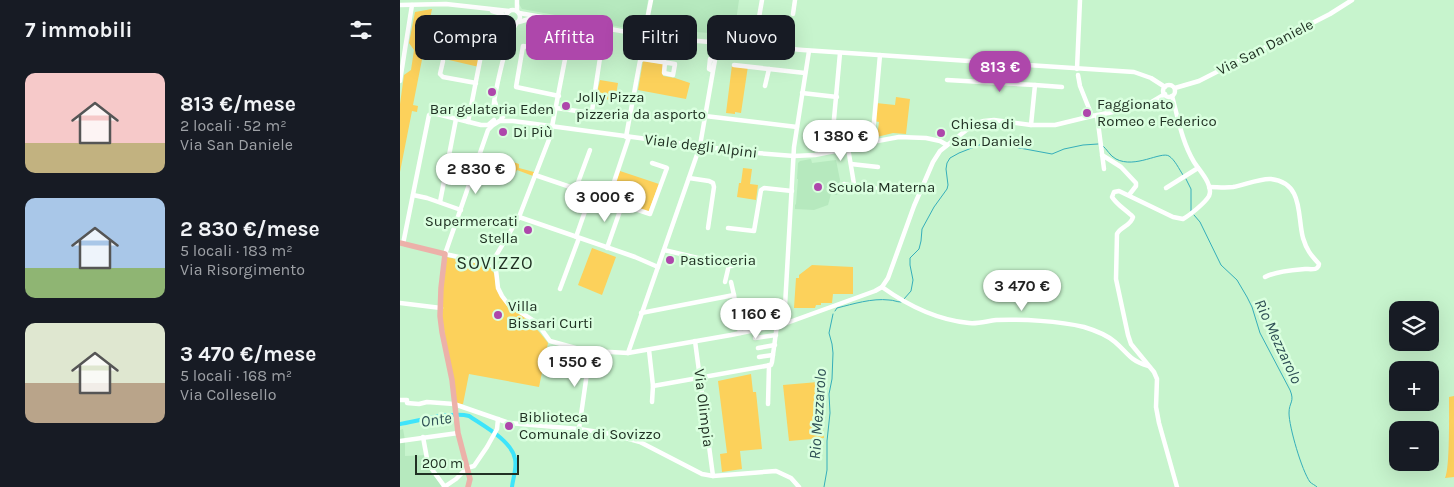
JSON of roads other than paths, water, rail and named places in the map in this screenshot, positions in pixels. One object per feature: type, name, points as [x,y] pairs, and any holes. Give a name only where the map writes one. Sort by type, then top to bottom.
[{"type":"main road","points":[[402,243],[445,254],[441,308],[442,332],[452,380],[458,433],[470,479],[468,487]]},
{"type":"street","points":[[506,15],[517,0]]},
{"type":"street","points":[[517,0],[520,17],[517,23]]},
{"type":"street","points":[[648,15],[651,0]]},
{"type":"street","points":[[759,15],[762,0]]},
{"type":"street","points":[[793,14],[795,0]]},
{"type":"street","points":[[1077,69],[1080,0]]},
{"type":"street","name":"Via San Daniele","points":[[1175,88],[1199,81],[1330,14],[1352,0]]},
{"type":"street","points":[[400,5],[412,5],[422,2],[510,10],[533,15]]},
{"type":"street","points":[[400,81],[402,57],[412,5]]},
{"type":"street","points":[[481,8],[503,15]]},
{"type":"street","points":[[517,23],[526,20]]},
{"type":"street","points":[[526,46],[523,46],[516,88],[559,96]]},
{"type":"street","points":[[795,50],[1134,72],[1152,78],[1165,87]]},
{"type":"street","points":[[784,324],[794,156],[809,51]]},
{"type":"street","points":[[832,141],[840,53]]},
{"type":"street","points":[[873,132],[880,55]]},
{"type":"street","points":[[468,122],[480,60]]},
{"type":"street","points":[[504,60],[495,101],[498,118],[488,130],[461,210],[451,232],[445,254],[491,264],[496,270],[498,288],[508,304],[537,323],[550,341],[590,352],[628,353],[649,350],[784,324],[876,291],[882,287],[888,278],[923,182],[940,151],[974,124],[994,120],[1031,125],[1055,125],[1145,106],[1165,94]]},
{"type":"street","points":[[491,264],[519,217],[553,128],[565,60]]},
{"type":"street","points":[[556,108],[591,113],[600,60]]},
{"type":"street","points":[[608,200],[628,137],[640,60],[665,62]]},
{"type":"street","points":[[443,61],[440,74],[442,77],[476,84]]},
{"type":"street","points":[[734,64],[805,73]]},
{"type":"street","points":[[765,86],[769,69]]},
{"type":"street","points":[[628,353],[700,146],[713,71]]},
{"type":"street","points":[[1078,75],[1080,86],[1095,116],[1104,169]]},
{"type":"street","points":[[947,80],[1062,87]]},
{"type":"street","points":[[1031,125],[1035,85]]},
{"type":"street","points":[[1165,87],[1166,85],[1171,85],[1175,88],[1172,96],[1182,133],[1189,153],[1208,183],[1209,196],[1193,213],[1183,219],[1173,217],[1119,191],[1114,192],[1112,197],[1116,203],[1133,217],[1132,221],[1119,230],[1117,234],[1116,279],[1131,344],[1150,366],[1157,380],[1156,407],[1177,487]]},
{"type":"street","points":[[1165,87],[1163,91],[1165,94]]},
{"type":"street","points":[[802,93],[837,97]]},
{"type":"street","points":[[1165,94],[1172,96]]},
{"type":"street","name":"Viale degli Alpini","points":[[413,195],[428,117],[431,114],[488,125],[498,118],[553,128],[744,152],[794,156],[815,155],[899,137],[926,138],[940,141],[947,145]]},
{"type":"street","points":[[705,116],[797,127]]},
{"type":"street","points":[[440,202],[456,119]]},
{"type":"street","points":[[848,148],[854,185]]},
{"type":"street","points":[[576,188],[590,150]]},
{"type":"street","points":[[1102,155],[1121,167],[1136,183],[1129,196]]},
{"type":"street","points":[[536,175],[650,214],[667,168],[652,163]]},
{"type":"street","points":[[851,164],[878,167]]},
{"type":"street","points":[[1166,188],[1198,168]]},
{"type":"street","points":[[689,178],[713,183],[708,228]]},
{"type":"street","points":[[1209,187],[1230,188],[1270,179],[1282,182],[1297,197],[1303,237],[1310,255],[1319,264],[1318,267],[1316,269],[1265,277]]},
{"type":"street","points":[[844,184],[875,188]]},
{"type":"street","points":[[728,228],[754,231],[761,190],[764,188],[792,191]]},
{"type":"street","points":[[560,290],[591,194]]},
{"type":"street","points":[[402,243],[413,195],[461,210]]},
{"type":"street","points":[[607,248],[622,205]]},
{"type":"street","points":[[519,217],[658,267]]},
{"type":"street","points":[[664,250],[730,265],[725,282]]},
{"type":"street","points":[[731,282],[740,333]]},
{"type":"street","points":[[882,287],[894,296],[922,310],[948,319],[971,323],[996,320],[1054,322],[1084,328],[1114,340],[1131,358],[1150,366]]},
{"type":"street","points":[[641,313],[734,295]]},
{"type":"street","points":[[400,303],[441,308]]},
{"type":"street","points":[[768,404],[769,365],[772,362],[777,325]]},
{"type":"street","points":[[755,338],[776,335]]},
{"type":"street","name":"Via Olimpia","points":[[695,341],[712,476]]},
{"type":"street","points":[[758,348],[775,345]]},
{"type":"street","points":[[649,350],[653,386],[652,402]]},
{"type":"street","points":[[579,429],[590,352]]},
{"type":"street","points":[[759,357],[773,355]]},
{"type":"street","points":[[653,386],[769,365]]},
{"type":"street","points":[[400,400],[419,404],[427,402],[454,407],[523,425],[579,429],[611,434],[640,442],[702,474],[712,476],[776,471],[787,476],[799,487]]},
{"type":"street","points":[[423,437],[428,464],[444,487],[468,468],[474,466],[497,429],[498,420]]},
{"type":"street","points":[[400,441],[458,433]]},
{"type":"waterway","name":"Rio Mezzarolo","points":[[904,299],[911,291],[913,280],[910,258],[919,249],[922,229],[947,189],[946,169],[950,158],[987,142],[1052,154],[1064,149],[1098,144]]},
{"type":"waterway","name":"Rio Mezzarolo","points":[[1102,145],[1114,158],[1123,162],[1139,161],[1165,155],[1169,156],[1183,175]]},
{"type":"waterway","name":"Rio Mezzarolo","points":[[1186,179],[1191,189],[1191,211]]},
{"type":"waterway","name":"Rio Mezzarolo","points":[[1194,215],[1200,222],[1221,265],[1237,280],[1247,297],[1260,333],[1290,390],[1292,400],[1289,413],[1294,438],[1307,476],[1310,482],[1317,487]]},
{"type":"waterway","name":"Rio Mezzarolo","points":[[835,311],[837,308],[869,301],[891,300],[901,302]]},
{"type":"waterway","name":"Rio Mezzarolo","points":[[824,487],[827,470],[829,394],[832,379],[833,353],[829,333],[833,314]]},
{"type":"waterway","name":"Onte","points":[[400,424],[445,416],[469,416],[496,434],[513,452],[516,466],[512,487]]},
{"type":"place","name":"Bar gelateria Eden","points":[[492,92]]},
{"type":"place","name":"Jolly Pizza pizzeria da asporto","points":[[566,106]]},
{"type":"place","name":"Faggionato Romeo e Federico","points":[[1087,113]]},
{"type":"place","name":"Di Più","points":[[503,132]]},
{"type":"place","name":"Chiesa di San Daniele","points":[[941,133]]},
{"type":"place","name":"Scuola Materna","points":[[818,187]]},
{"type":"place","name":"Supermercati Stella","points":[[528,230]]},
{"type":"place","name":"Pasticceria","points":[[670,260]]},
{"type":"place","name":"Villa Bissari Curti","points":[[498,315]]},
{"type":"place","name":"Biblioteca Comunale di Sovizzo","points":[[509,426]]},
{"type":"district","name":"SOVIZZO","points":[[495,263]]}]
